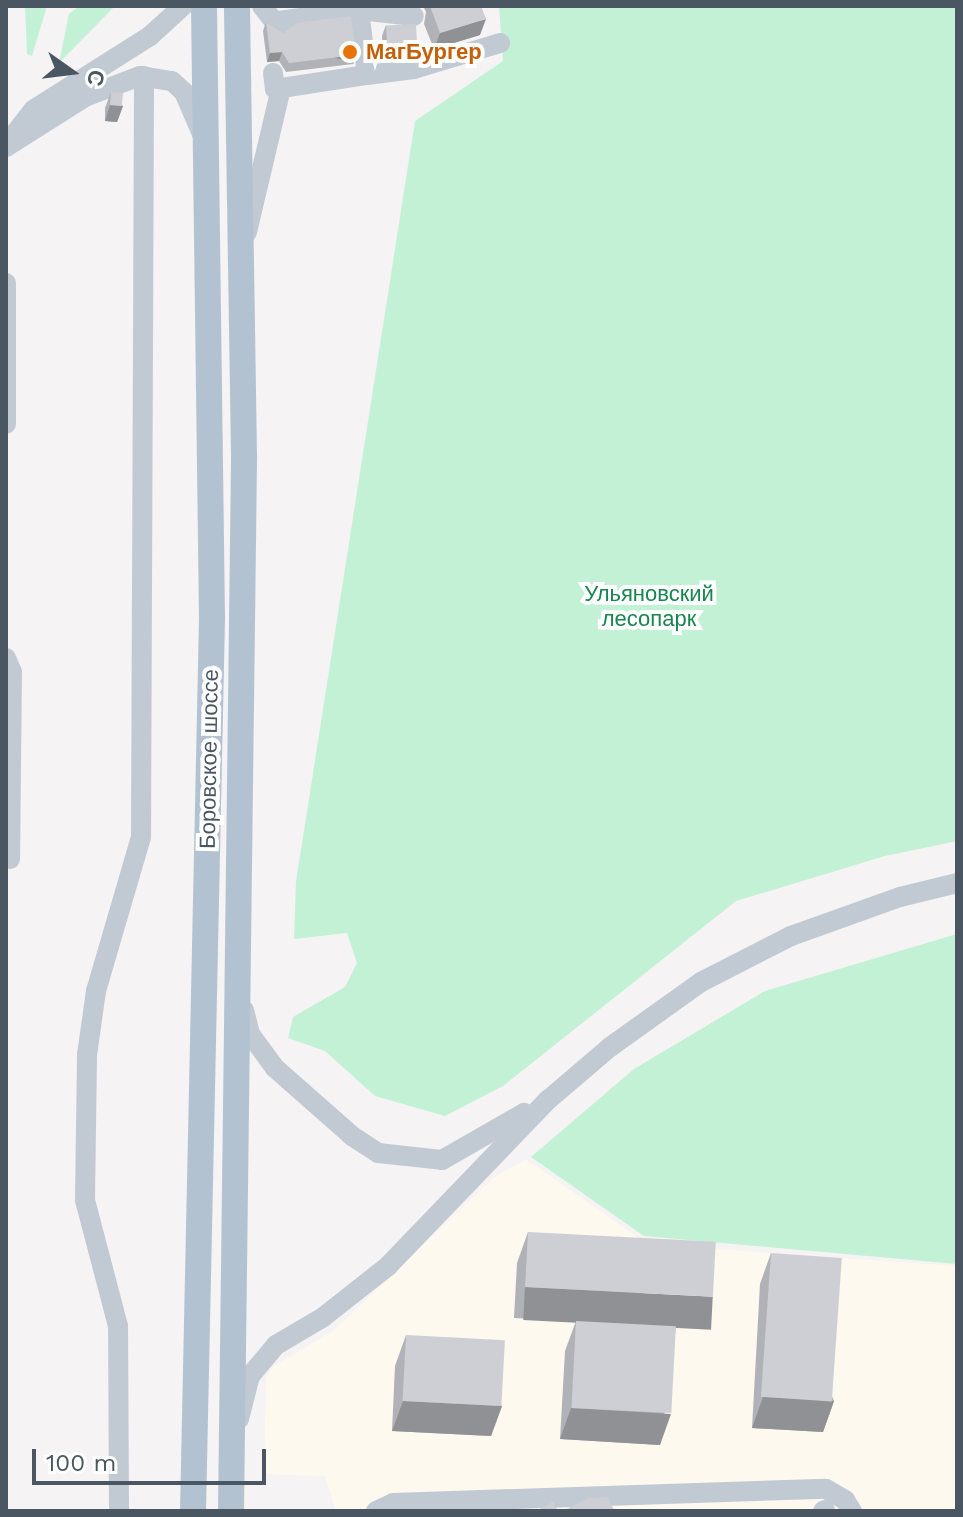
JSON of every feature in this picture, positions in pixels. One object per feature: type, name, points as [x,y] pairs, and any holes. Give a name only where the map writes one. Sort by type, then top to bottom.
[{"type":"main road","name":"Боровское шоссе","points":[[193,1511],[212,618],[204,6]]},
{"type":"main road","name":"Боровское шоссе","points":[[231,1511],[241,254],[237,6]]},
{"type":"street","points":[[6,147],[33,110],[150,36],[183,6]]},
{"type":"street","points":[[359,10],[367,75]]},
{"type":"street","points":[[284,19],[359,10],[414,16]]},
{"type":"street","points":[[241,254],[297,78],[414,69],[500,43]]},
{"type":"street","points":[[6,147],[122,78],[144,76],[172,81],[184,92],[207,146]]},
{"type":"street","points":[[119,1511],[118,1326],[85,1200],[87,1055],[96,991],[141,837],[144,76]]},
{"type":"street","points":[[6,283],[6,424]]},
{"type":"street","points":[[6,658],[12,672],[10,859]]},
{"type":"street","points":[[230,1454],[250,1376],[276,1345],[322,1318],[388,1266],[548,1100],[610,1047],[701,982],[791,936],[900,897],[957,883]]},
{"type":"street","points":[[237,981],[250,1034],[275,1068],[352,1136],[378,1153],[442,1160],[548,1100]]},
{"type":"street","points":[[376,1511],[393,1503],[826,1489],[845,1500],[852,1511]]},
{"type":"shaded area","points":[[526,1159],[647,1244],[957,1266],[957,1511],[336,1511],[325,1476],[264,1474],[266,1379],[271,1368],[334,1330],[493,1178]]},
{"type":"green space","points":[[25,6],[47,6],[32,56],[27,54]]},
{"type":"green space","points":[[79,6],[115,6],[59,63],[69,14]]},
{"type":"green space","name":"Ульяновский лесопарк","points":[[499,6],[957,6],[957,841],[885,856],[736,901],[503,1086],[445,1116],[375,1096],[325,1051],[288,1038],[293,1017],[345,987],[357,963],[347,933],[294,939],[296,882],[415,121],[503,61]]},
{"type":"green space","points":[[957,934],[957,1264],[644,1236],[531,1157],[634,1069],[765,991]]},
{"type":"building","points":[[430,6],[481,6],[486,19],[440,33]]},
{"type":"building","points":[[351,16],[356,55],[289,63],[282,52],[270,53],[266,22],[284,33],[296,23]]},
{"type":"building","points":[[416,24],[417,45],[387,47],[386,26]]},
{"type":"building","points":[[111,92],[123,93],[122,106],[110,105]]},
{"type":"building","points":[[528,1232],[716,1242],[713,1297],[525,1287]]},
{"type":"building","points":[[771,1253],[842,1258],[832,1402],[761,1397]]},
{"type":"building","points":[[576,1321],[676,1326],[671,1413],[571,1408]]},
{"type":"building","points":[[406,1335],[505,1340],[501,1406],[403,1401]]},
{"type":"building","points":[[607,1497],[615,1511],[563,1511],[588,1498]]},
{"type":"building","points":[[553,1502],[558,1511],[536,1511]]},
{"type":"place","name":"МагБургер","points":[[350,52]]}]
